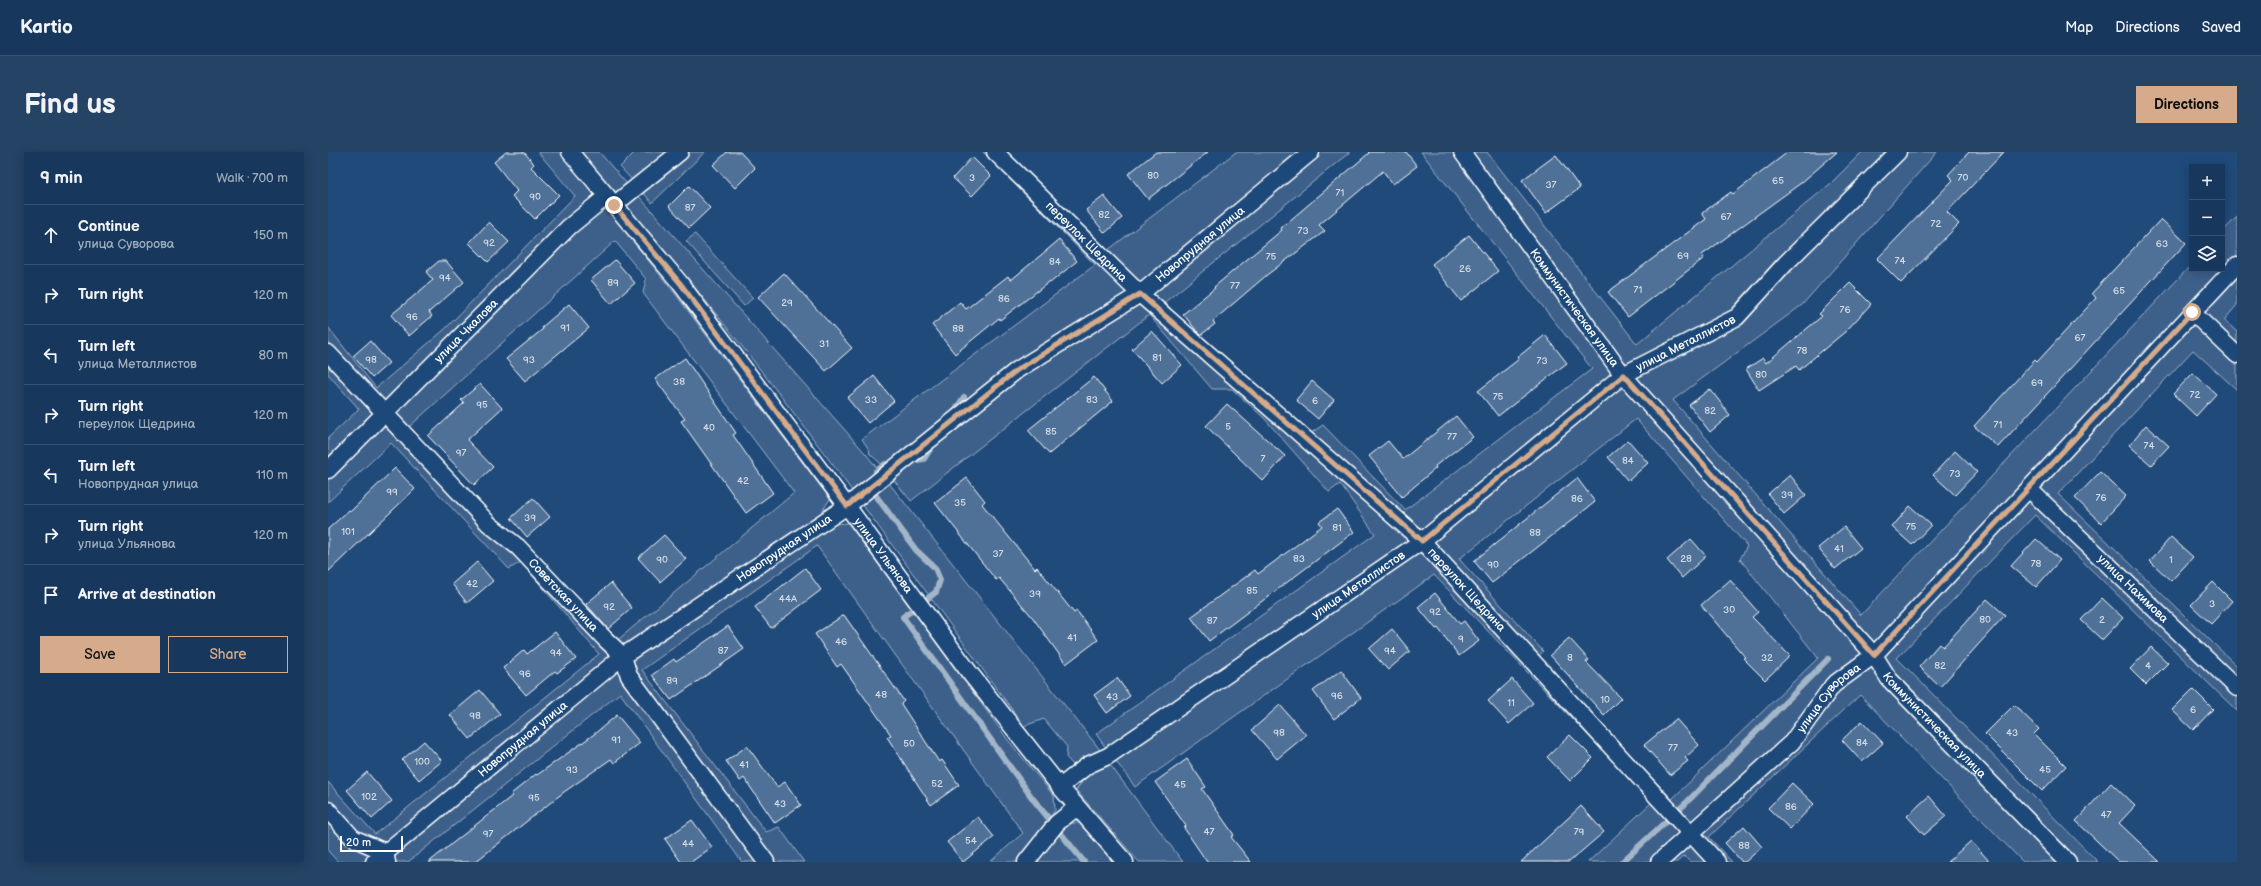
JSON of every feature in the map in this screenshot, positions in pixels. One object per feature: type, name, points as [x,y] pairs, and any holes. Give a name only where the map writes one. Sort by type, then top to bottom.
[{"type":"street","name":"улица Ульянова","points":[[570,152],[680,283],[969,672],[1060,787],[1125,862]]},
{"type":"street","name":"улица Чкалова","points":[[328,470],[569,227],[680,152]]},
{"type":"street","name":"переулок Щедрина","points":[[996,152],[1140,294],[1422,541],[1717,862]]},
{"type":"street","name":"Новопрудная улица","points":[[382,859],[624,656],[847,506],[1017,370],[1140,294],[1311,152]]},
{"type":"street","name":"Коммунистическая улица","points":[[1462,152],[1624,375],[1874,655],[1889,679],[2068,862]]},
{"type":"street","name":"улица Металлистов","points":[[1060,787],[1088,765],[1108,756],[1422,541],[1624,375],[1737,317],[1785,264],[1898,152]]},
{"type":"street","name":"улица Суворова","points":[[1659,862],[1792,742],[1832,685],[1874,655],[2237,265]]},
{"type":"street","points":[[2192,312],[2237,355]]},
{"type":"street","name":"Советская улица","points":[[328,353],[489,524],[518,547],[604,639],[624,656]]},
{"type":"street","name":"улица Нахимова","points":[[2029,489],[2237,688]]},
{"type":"street","points":[[624,656],[629,676],[766,862]]},
{"type":"street","points":[[1026,862],[1057,823],[1077,807]]},
{"type":"street","points":[[328,810],[353,838],[382,859]]},
{"type":"shaded area","points":[[538,152],[561,152],[595,193],[383,406],[328,346],[328,327],[376,388],[445,329],[575,196]]},
{"type":"shaded area","points":[[581,152],[599,152],[627,184],[615,193]]},
{"type":"shaded area","points":[[635,152],[671,152],[633,181],[620,167]]},
{"type":"shaded area","points":[[688,152],[705,152],[652,203],[641,190]]},
{"type":"shaded area","points":[[983,152],[990,152],[1139,299],[1416,539],[1106,748],[1096,734],[1375,534],[1340,484],[1329,492],[1264,418],[1232,389],[1212,389],[1149,315],[911,501],[879,462],[869,453],[870,451],[862,439],[1095,265]]},
{"type":"shaded area","points":[[1000,152],[1006,152],[1108,250],[1236,152],[1303,152],[1140,289]]},
{"type":"shaded area","points":[[1316,152],[1350,152],[1165,302],[1195,338],[1147,295]]},
{"type":"shaded area","points":[[1421,152],[1455,152],[1611,367],[1608,381],[1421,536],[1225,362],[1311,433],[1323,425],[1405,510],[1592,369]]},
{"type":"shaded area","points":[[1469,152],[1487,152],[1637,344],[1830,184],[1862,152],[1892,152],[1733,313],[1631,366],[1619,358]]},
{"type":"shaded area","points":[[1906,152],[1937,152],[1802,305],[1673,400],[1861,615],[2189,267],[2189,272],[2221,272],[1873,646],[1635,380],[1638,374],[1740,322],[1785,272]]},
{"type":"shaded area","points":[[637,194],[866,454],[1101,751],[1073,765],[1066,757],[1067,747],[1044,719],[1024,726],[879,527],[781,396],[679,268],[626,206]]},
{"type":"shaded area","points":[[606,208],[673,291],[830,499],[821,513],[624,648],[614,643],[794,493],[643,293],[646,279],[615,241],[409,427],[517,541],[391,415],[574,231]]},
{"type":"shaded area","points":[[2237,217],[2237,255],[2225,268],[2225,229]]},
{"type":"shaded area","points":[[695,234],[753,298],[744,306],[686,241]]},
{"type":"shaded area","points":[[2237,273],[2237,305],[2224,320],[2237,332],[2237,349],[2199,313]]},
{"type":"shaded area","points":[[2193,320],[2237,361],[2237,390],[2193,350],[2058,494],[2237,666],[2237,683],[2036,490]]},
{"type":"shaded area","points":[[328,364],[373,413],[328,459],[328,438],[359,409],[328,374]]},
{"type":"shaded area","points":[[1626,388],[1867,652],[1827,679],[1790,737],[1693,824],[1688,823],[1428,543],[1614,390]],"holes":[[[1636,419],[1747,546],[1740,559],[1818,658],[1672,799],[1538,657],[1543,651],[1459,559]]]},
{"type":"shaded area","points":[[384,423],[515,552],[614,656],[384,844],[360,835],[328,800],[328,782],[375,834],[599,654],[521,562],[509,569],[391,443],[328,502],[328,479]]},
{"type":"shaded area","points":[[2031,496],[2237,693],[2237,711],[2035,515],[1897,658],[2098,862],[2078,862],[1894,675],[1881,656]]},
{"type":"shaded area","points":[[848,523],[1008,740],[1054,796],[1055,810],[1020,862],[990,862],[1023,833],[817,546],[642,670],[766,832],[779,827],[804,862],[772,862],[634,674],[630,656],[832,524]]},
{"type":"shaded area","points":[[1423,548],[1683,833],[1649,862],[1588,862],[1652,802],[1434,575],[1135,787],[1115,760]]},
{"type":"shaded area","points":[[1872,663],[2060,862],[2023,862],[1860,695],[1709,837],[1732,862],[1723,862],[1698,835],[1836,688]]},
{"type":"shaded area","points":[[620,665],[760,862],[742,862],[620,693],[408,862],[391,862],[390,855]]},
{"type":"shaded area","points":[[1108,762],[1183,862],[1139,862],[1076,790],[1089,773]]},
{"type":"shaded area","points":[[328,821],[348,844],[372,855],[364,862],[338,862],[328,851]]},
{"type":"shaded area","points":[[1068,823],[1079,823],[1113,862],[1034,862],[1060,828]]},
{"type":"shaded area","points":[[1690,841],[1709,862],[1690,862],[1684,856],[1677,862],[1666,862]]},
{"type":"building","points":[[506,152],[524,152],[534,164],[531,167],[559,195],[535,219],[512,196],[517,191],[494,162]]},
{"type":"building","points":[[727,152],[740,152],[755,168],[735,188],[713,165]]},
{"type":"building","points":[[1156,152],[1208,152],[1148,199],[1128,174]]},
{"type":"building","points":[[1368,152],[1406,152],[1417,166],[1393,184],[1383,171],[1319,225],[1325,231],[1268,274],[1213,321],[1215,324],[1201,335],[1183,314],[1282,230],[1281,228],[1369,153]]},
{"type":"building","points":[[1788,152],[1837,152],[1801,183],[1702,255],[1704,258],[1628,317],[1608,292],[1706,219],[1702,213],[1731,192],[1733,194]]},
{"type":"building","points":[[1969,152],[2004,152],[1947,212],[1959,224],[1901,283],[1877,259],[1953,180],[1948,175]]},
{"type":"building","points":[[1556,155],[1580,188],[1546,213],[1522,180]]},
{"type":"building","points":[[972,157],[991,176],[972,196],[953,178]]},
{"type":"building","points":[[689,186],[710,208],[689,228],[669,206]]},
{"type":"building","points":[[1104,196],[1122,218],[1105,233],[1086,210]]},
{"type":"building","points":[[2161,219],[2186,243],[1998,447],[1974,426],[2035,360],[2037,362],[2096,298],[2092,293]]},
{"type":"building","points":[[489,222],[509,242],[488,262],[469,243]]},
{"type":"building","points":[[1469,235],[1498,271],[1461,301],[1432,264]]},
{"type":"building","points":[[1059,240],[1077,261],[1000,320],[999,318],[955,354],[932,325],[960,302],[966,309],[1008,276],[1011,280]]},
{"type":"building","points":[[615,260],[635,283],[611,304],[591,280]]},
{"type":"building","points":[[439,261],[446,261],[464,282],[429,312],[432,316],[409,336],[391,315],[433,280],[426,272]]},
{"type":"building","points":[[784,273],[852,348],[826,371],[758,297]]},
{"type":"building","points":[[1850,283],[1871,304],[1846,331],[1799,370],[1796,366],[1759,390],[1746,369],[1763,358],[1766,363],[1822,316],[1819,314]]},
{"type":"building","points":[[569,304],[589,328],[525,381],[506,359],[543,329],[542,327]]},
{"type":"building","points":[[1152,331],[1182,365],[1162,383],[1132,349]]},
{"type":"building","points":[[1545,335],[1567,363],[1498,416],[1478,391],[1519,359],[1518,357]]},
{"type":"building","points":[[370,341],[389,363],[372,378],[353,356]]},
{"type":"building","points":[[685,358],[736,433],[733,435],[773,493],[746,513],[681,421],[685,419],[655,379]]},
{"type":"building","points":[[2193,373],[2216,394],[2196,416],[2173,394]]},
{"type":"building","points":[[874,376],[894,401],[868,423],[847,398]]},
{"type":"building","points":[[1094,377],[1113,401],[1049,454],[1028,430]]},
{"type":"building","points":[[1312,381],[1334,400],[1318,419],[1296,400]]},
{"type":"building","points":[[480,384],[502,408],[467,440],[493,467],[474,485],[428,436],[464,403],[461,400]]},
{"type":"building","points":[[1710,389],[1730,415],[1710,432],[1689,405]]},
{"type":"building","points":[[1227,404],[1285,456],[1263,481],[1206,426]]},
{"type":"building","points":[[1456,416],[1473,437],[1435,466],[1436,468],[1402,497],[1369,456],[1388,441],[1403,459]]},
{"type":"building","points":[[2146,425],[2169,446],[2151,465],[2129,445]]},
{"type":"building","points":[[1628,440],[1648,463],[1628,481],[1608,457]]},
{"type":"building","points":[[1955,451],[1977,472],[1955,495],[1933,475]]},
{"type":"building","points":[[395,468],[415,489],[328,572],[328,529],[349,510],[351,511]]},
{"type":"building","points":[[2100,472],[2126,496],[2101,523],[2075,498]]},
{"type":"building","points":[[1790,475],[1806,495],[1784,514],[1768,494]]},
{"type":"building","points":[[967,478],[985,501],[982,504],[1035,569],[1037,567],[1074,613],[1077,611],[1098,640],[1066,664],[1033,618],[999,578],[996,580],[935,503]]},
{"type":"building","points":[[1577,478],[1595,502],[1492,583],[1474,561]]},
{"type":"building","points":[[533,498],[550,517],[527,537],[511,518]]},
{"type":"building","points":[[1910,506],[1931,525],[1912,545],[1892,527]]},
{"type":"building","points":[[1337,509],[1354,532],[1209,641],[1191,617],[1255,570],[1258,574],[1322,526],[1319,522]]},
{"type":"building","points":[[1844,527],[1861,548],[1835,569],[1818,548]]},
{"type":"building","points":[[664,535],[686,559],[660,582],[638,558]]},
{"type":"building","points":[[2171,537],[2193,557],[2171,581],[2150,561]]},
{"type":"building","points":[[1691,539],[1706,556],[1682,578],[1667,560]]},
{"type":"building","points":[[2036,539],[2060,560],[2036,587],[2011,566]]},
{"type":"building","points":[[477,562],[493,581],[467,603],[452,584]]},
{"type":"building","points":[[805,568],[821,590],[771,628],[755,607]]},
{"type":"building","points":[[1730,580],[1758,612],[1752,617],[1790,656],[1765,680],[1743,658],[1745,657],[1701,605]]},
{"type":"building","points":[[2213,582],[2232,601],[2211,624],[2191,605]]},
{"type":"building","points":[[611,583],[632,608],[608,629],[586,604]]},
{"type":"building","points":[[1435,593],[1460,624],[1464,621],[1479,641],[1459,656],[1438,628],[1436,629],[1418,607]]},
{"type":"building","points":[[2102,598],[2123,618],[2102,640],[2081,620]]},
{"type":"building","points":[[1987,599],[2005,615],[1940,687],[1919,667],[1939,644],[1943,647]]},
{"type":"building","points":[[844,615],[904,701],[901,704],[939,762],[942,760],[959,785],[931,805],[887,737],[891,735],[841,664],[837,667],[815,634]]},
{"type":"building","points":[[728,626],[744,649],[671,700],[652,675],[674,659],[676,662]]},
{"type":"building","points":[[1392,629],[1410,651],[1388,670],[1369,649]]},
{"type":"building","points":[[555,632],[576,659],[557,673],[555,671],[526,695],[503,668],[524,650],[527,654]]},
{"type":"building","points":[[1569,638],[1589,660],[1586,662],[1621,698],[1604,715],[1550,655]]},
{"type":"building","points":[[2151,647],[2168,663],[2146,685],[2130,669]]},
{"type":"building","points":[[1341,670],[1361,698],[1334,719],[1313,691]]},
{"type":"building","points":[[1117,678],[1130,696],[1107,713],[1094,695]]},
{"type":"building","points":[[1512,679],[1533,703],[1509,724],[1488,701]]},
{"type":"building","points":[[2193,689],[2213,709],[2193,730],[2172,710]]},
{"type":"building","points":[[480,690],[500,714],[470,739],[450,715]]},
{"type":"building","points":[[1280,705],[1306,735],[1277,759],[1252,730]]},
{"type":"building","points":[[2014,705],[2039,729],[2034,734],[2066,766],[2042,791],[1985,734]]},
{"type":"building","points":[[617,715],[640,743],[614,763],[611,759],[564,792],[475,862],[429,862],[512,796],[511,794],[536,774],[537,775],[593,735]]},
{"type":"building","points":[[1676,719],[1699,745],[1685,758],[1688,761],[1670,775],[1644,745]]},
{"type":"building","points":[[1862,721],[1883,743],[1862,762],[1842,740]]},
{"type":"building","points":[[1570,735],[1593,758],[1570,781],[1547,757]]},
{"type":"building","points":[[424,741],[442,761],[419,780],[402,760]]},
{"type":"building","points":[[747,746],[777,787],[785,782],[801,805],[775,823],[744,778],[740,781],[726,761]]},
{"type":"building","points":[[1187,759],[1206,787],[1202,789],[1234,835],[1231,837],[1251,862],[1207,862],[1184,828],[1186,826],[1155,782]]},
{"type":"building","points":[[367,772],[392,801],[372,819],[347,790]]},
{"type":"building","points":[[1792,783],[1814,804],[1790,829],[1768,808]]},
{"type":"building","points":[[2111,783],[2135,806],[2119,823],[2160,862],[2119,862],[2076,821]]},
{"type":"building","points":[[1929,796],[1946,816],[1924,835],[1907,816]]},
{"type":"building","points":[[1581,806],[1604,832],[1569,862],[1521,862]]},
{"type":"building","points":[[978,817],[994,837],[963,862],[947,842]]},
{"type":"building","points":[[692,820],[712,847],[691,862],[681,862],[665,839]]},
{"type":"building","points":[[1744,826],[1762,847],[1745,862],[1742,862],[1725,843]]},
{"type":"building","points":[[1971,841],[1990,862],[1947,862]]},
{"type":"waterway","points":[[953,414],[964,397]]},
{"type":"waterway","points":[[910,461],[924,459],[934,443]]},
{"type":"waterway","points":[[893,464],[885,464],[876,471],[874,493],[916,550],[935,568],[940,580],[936,592],[903,617],[1033,799],[1084,862]]},
{"type":"waterway","points":[[1622,862],[1686,803],[1828,659]]},
{"type":"route","points":[[614,205],[680,283],[847,506],[1017,370],[1140,294],[1422,541],[1624,375],[1874,655],[2192,312]]}]
